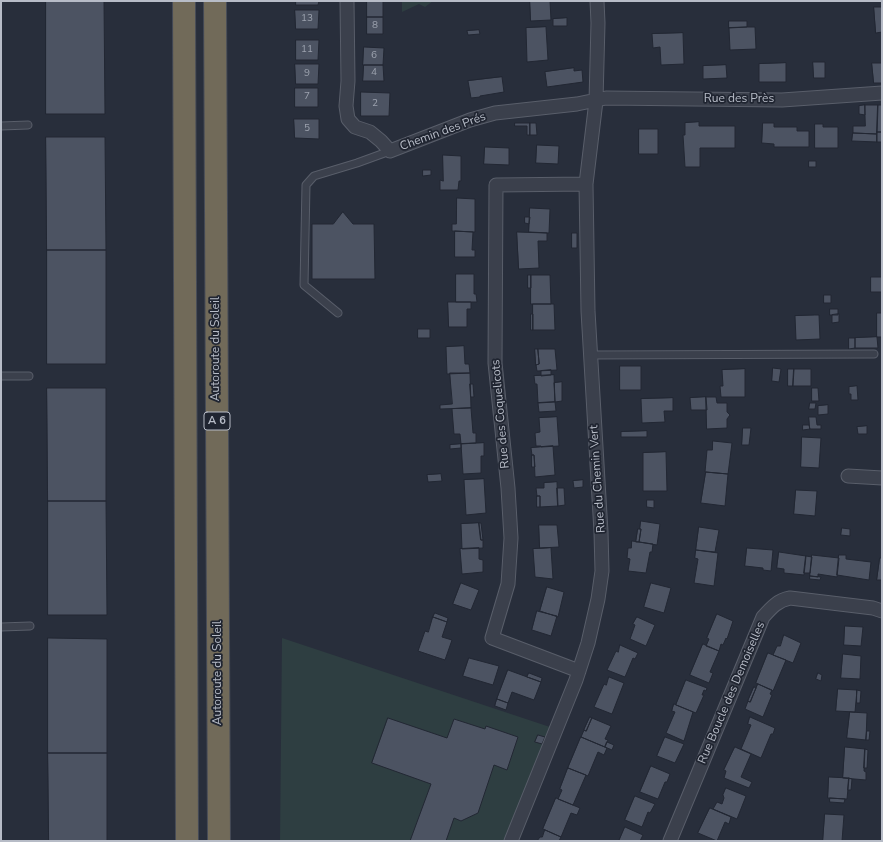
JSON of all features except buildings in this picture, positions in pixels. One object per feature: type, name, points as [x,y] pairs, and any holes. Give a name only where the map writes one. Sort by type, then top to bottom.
[{"type":"highway","points":[[184,1],[187,841]]},
{"type":"highway","name":"Autoroute du Soleil","points":[[215,1],[219,841]]},
{"type":"street","name":"Chemin des Prés","points":[[347,1],[348,81],[346,106],[348,120],[355,127],[370,132],[390,151],[470,120],[495,113],[596,101]]},
{"type":"street","name":"Rue du Chemin Vert","points":[[511,841],[563,715],[579,671],[588,643],[598,599],[602,571],[602,532],[588,311],[586,184],[596,101],[598,22],[597,1]]},
{"type":"street","name":"Rue des Près","points":[[596,101],[606,98],[782,100],[882,93]]},
{"type":"street","name":"Rue des Coquelicots","points":[[579,671],[492,638],[508,584],[511,538],[508,488],[495,363],[496,185],[586,184]]},
{"type":"street","points":[[848,476],[882,478]]},
{"type":"street","name":"Rue Boucle des Demoiselles","points":[[670,841],[763,617],[772,607],[782,600],[790,598],[873,608],[882,611]]},
{"type":"lane","points":[[1,126],[28,125]]},
{"type":"lane","points":[[338,314],[304,285],[306,185],[314,176],[390,151]]},
{"type":"lane","points":[[590,355],[874,354]]},
{"type":"lane","points":[[1,376],[29,376]]},
{"type":"lane","points":[[1,627],[30,626]]},
{"type":"shaded area","points":[[402,1],[433,1],[425,7],[419,4],[402,12]]},
{"type":"shaded area","points":[[282,638],[556,729],[510,841],[280,841]]}]
